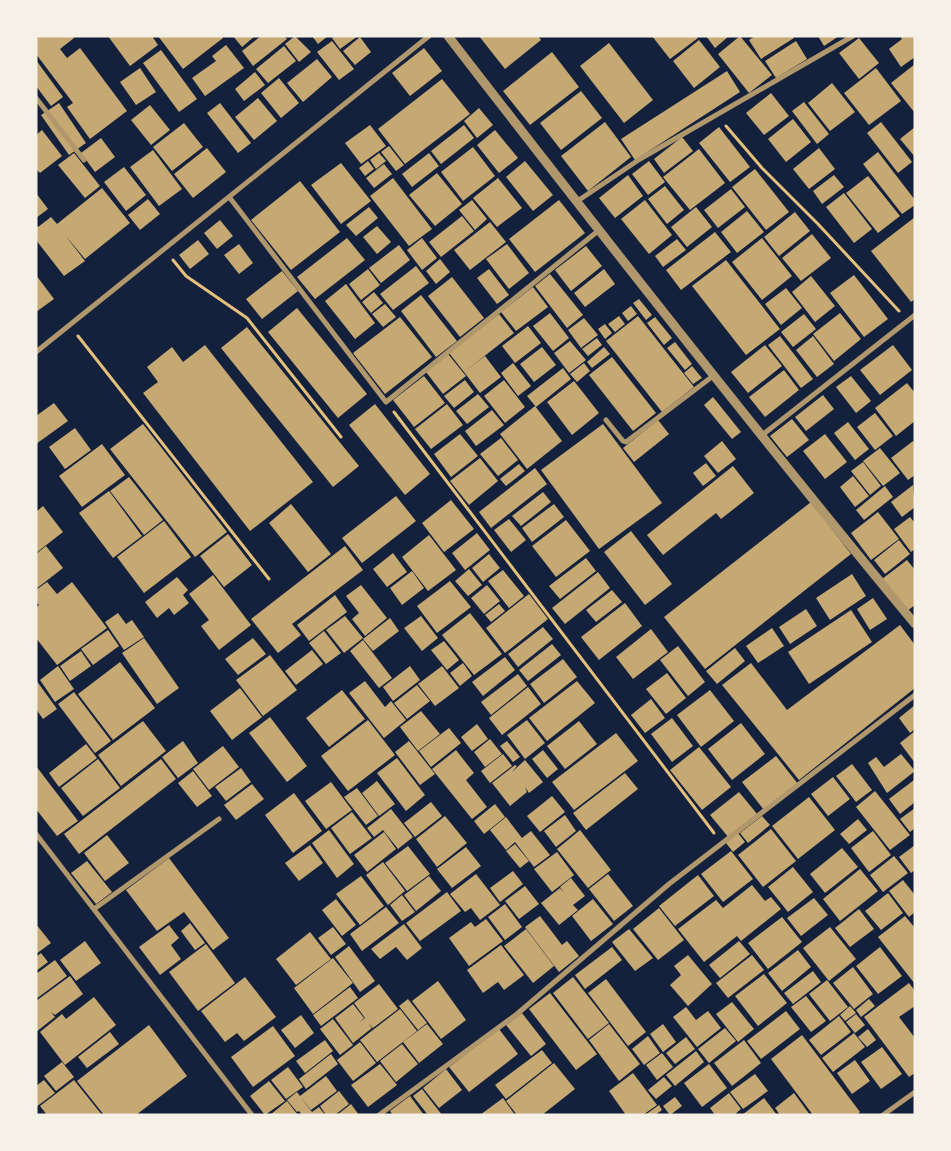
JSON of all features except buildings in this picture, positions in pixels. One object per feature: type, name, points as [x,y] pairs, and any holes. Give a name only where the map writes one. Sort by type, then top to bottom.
[{"type":"street","points":[[36,352],[166,250],[429,36]]},
{"type":"street","points":[[448,36],[712,376],[915,624]]},
{"type":"street","points":[[576,202],[640,159],[853,36]]},
{"type":"street","points":[[36,98],[84,160]]},
{"type":"street","points":[[230,198],[386,402],[598,231]]},
{"type":"street","points":[[760,436],[915,315]]},
{"type":"street","points":[[606,420],[623,441],[626,442],[712,376]]},
{"type":"street","points":[[379,1115],[518,1014],[669,884],[915,695]]},
{"type":"street","points":[[94,909],[219,819]]},
{"type":"street","points":[[36,834],[252,1115]]},
{"type":"street","points":[[884,1115],[915,1092]]},
{"type":"path","points":[[716,114],[762,168],[818,224],[908,321]]},
{"type":"path","points":[[166,250],[186,276],[247,318],[341,437]]},
{"type":"path","points":[[70,326],[270,579]]},
{"type":"path","points":[[386,402],[722,844]]}]
